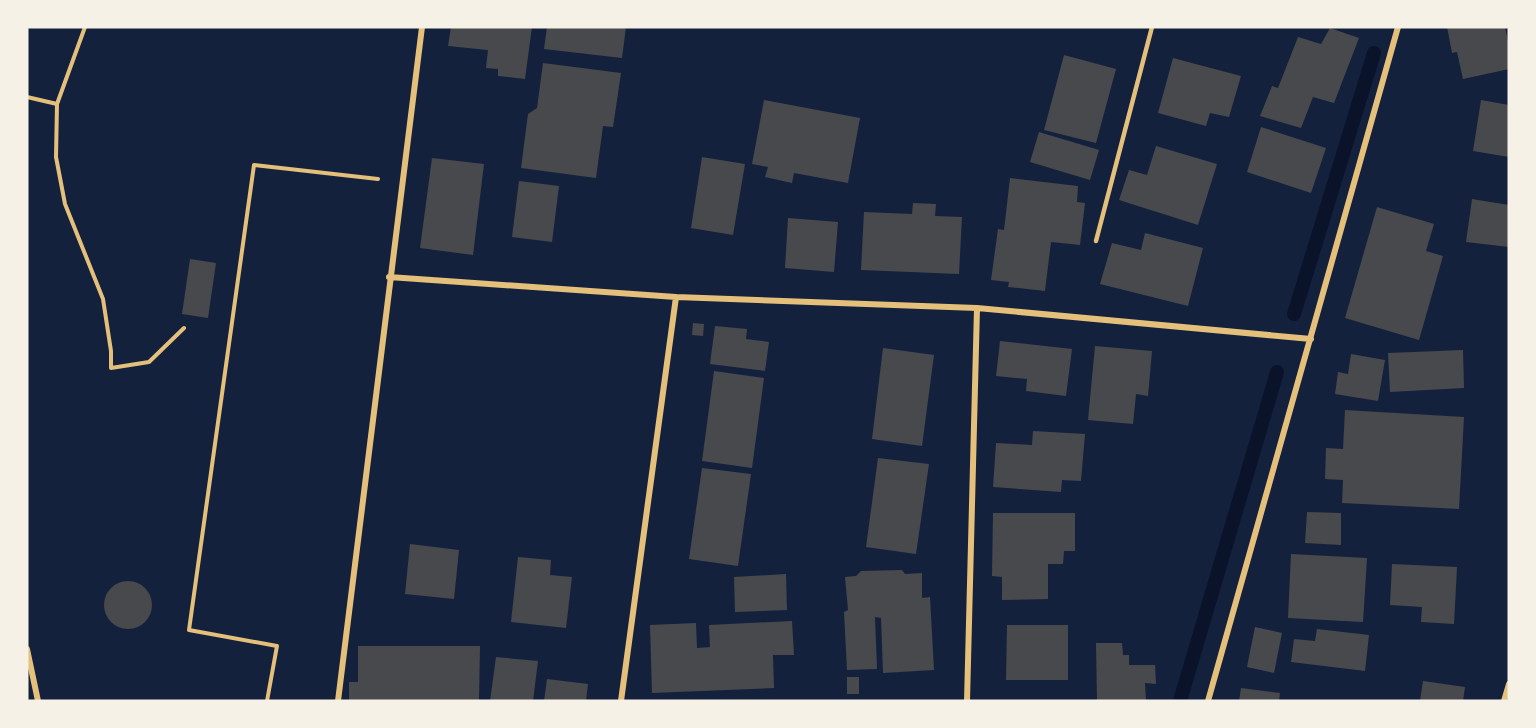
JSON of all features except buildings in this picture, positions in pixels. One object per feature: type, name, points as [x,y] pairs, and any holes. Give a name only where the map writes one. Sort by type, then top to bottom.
[{"type":"street","points":[[338,701],[389,277],[422,27]]},
{"type":"street","points":[[1208,701],[1398,27]]},
{"type":"street","points":[[389,277],[676,297],[977,308],[1311,339]]},
{"type":"street","points":[[621,701],[676,297]]},
{"type":"street","points":[[967,701],[977,308]]},
{"type":"street","points":[[27,650],[38,701]]},
{"type":"street","points":[[1504,701],[1509,684]]},
{"type":"lane","points":[[1096,241],[1152,27]]},
{"type":"path","points":[[85,27],[57,104],[56,157],[65,204],[103,299],[111,351],[111,368],[149,362],[184,328]]},
{"type":"path","points":[[27,97],[57,104]]},
{"type":"path","points":[[267,701],[277,646],[189,630],[254,165],[401,182]]},
{"type":"waterway","points":[[1294,314],[1374,53]]},
{"type":"waterway","points":[[1180,701],[1277,372]]}]
